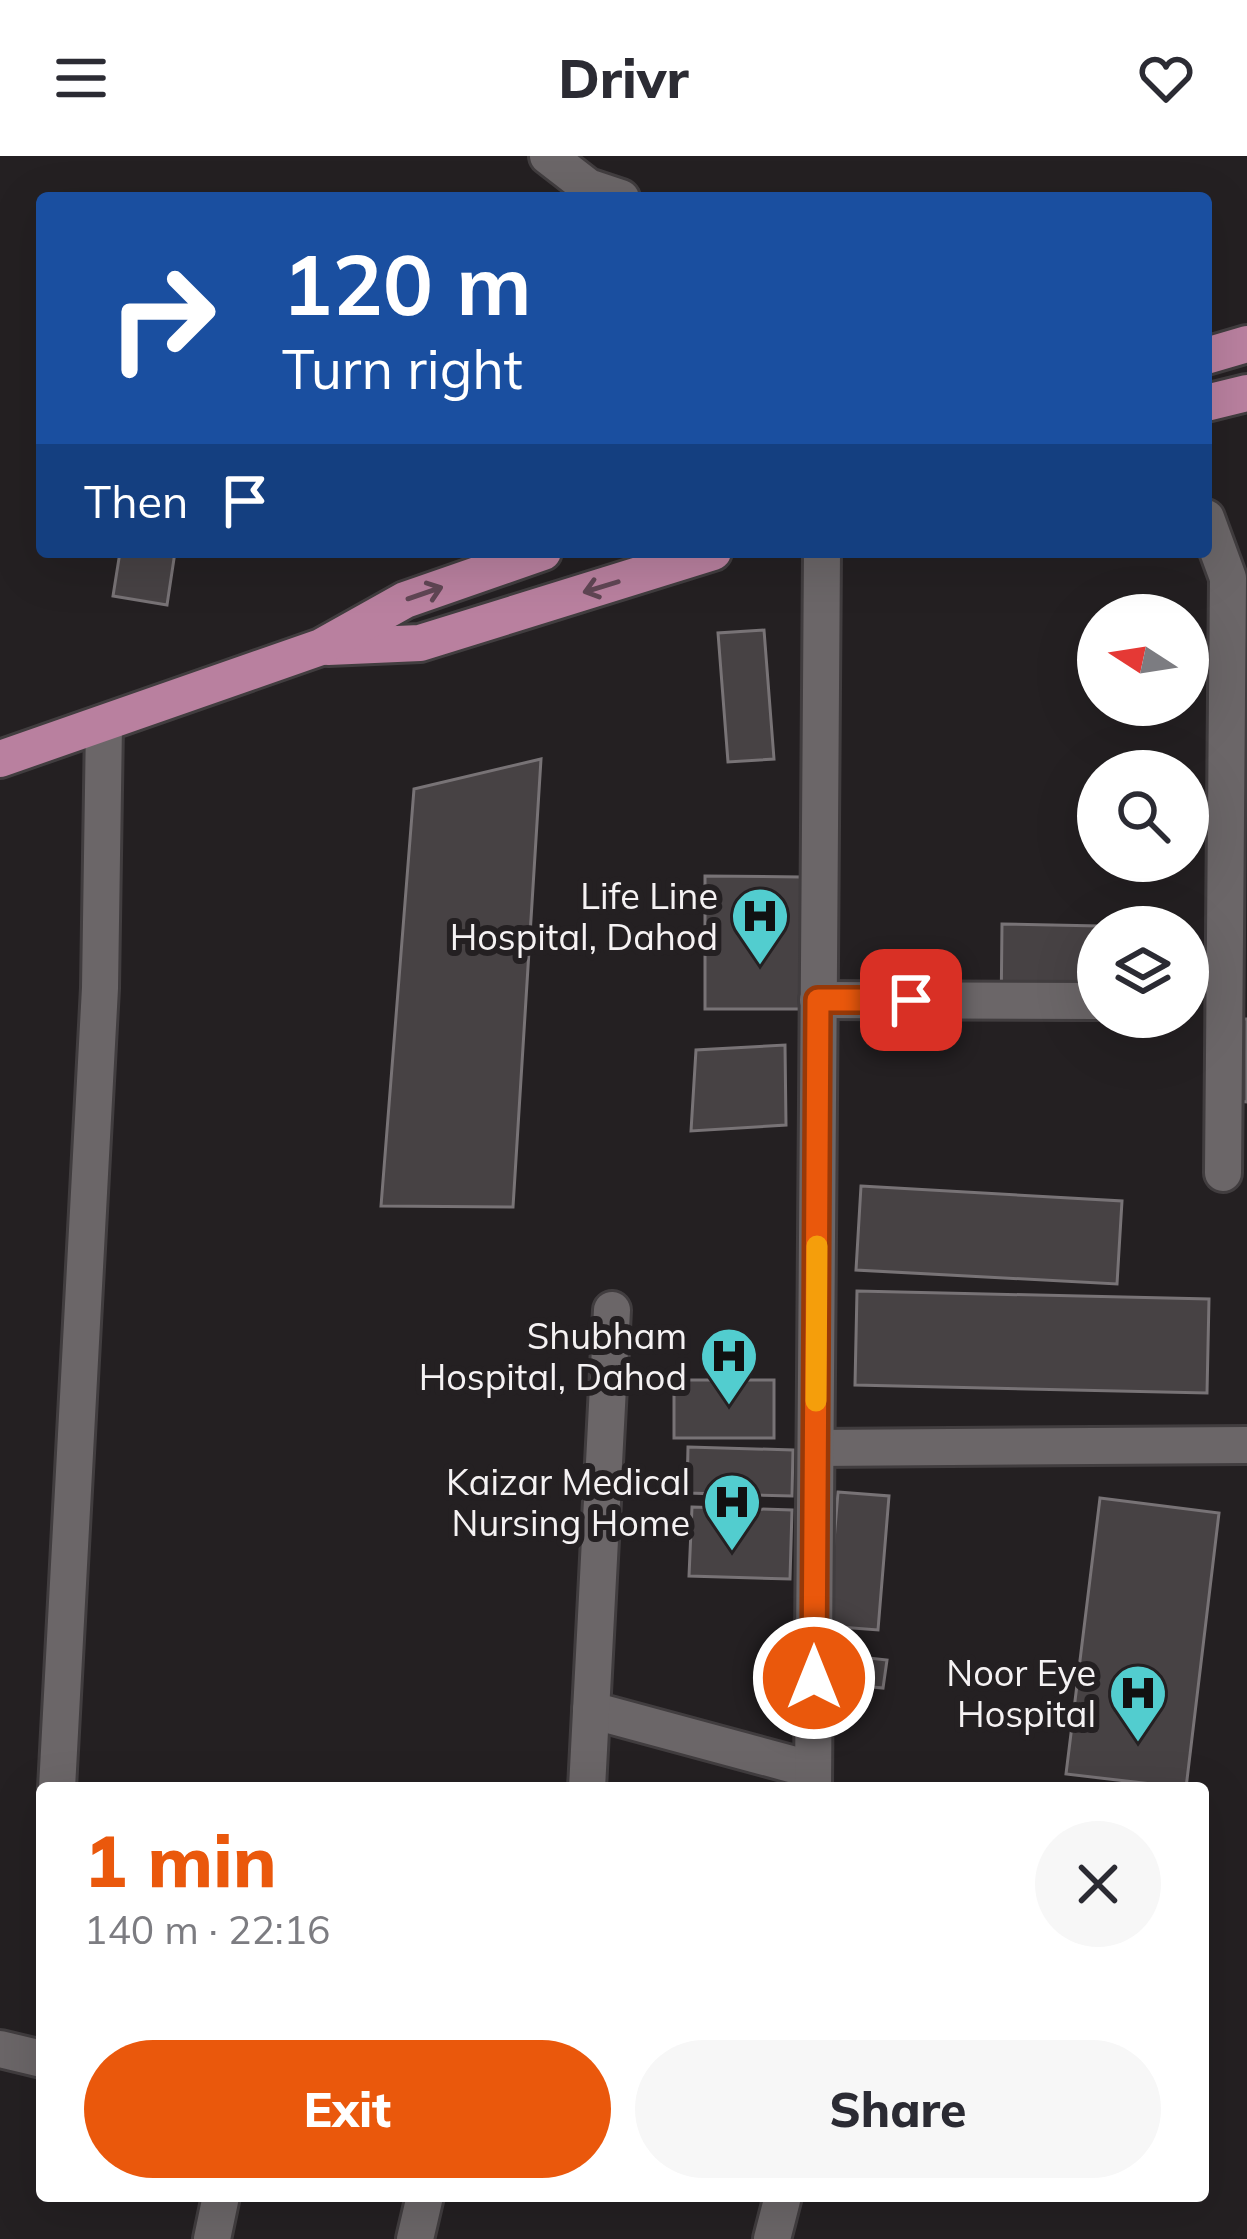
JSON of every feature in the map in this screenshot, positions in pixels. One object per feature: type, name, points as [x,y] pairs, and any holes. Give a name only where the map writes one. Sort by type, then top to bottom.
[{"type":"main road","points":[[1212,354],[1247,344]]},
{"type":"main road","points":[[1212,402],[1247,393]]},
{"type":"main road","points":[[0,759],[321,647],[404,600],[526,558]]},
{"type":"main road","points":[[321,647],[420,643],[693,558]]},
{"type":"street","points":[[548,156],[588,187],[603,192]]},
{"type":"street","points":[[1212,534],[1228,578],[1223,1173]]},
{"type":"street","points":[[591,1710],[813,1779],[822,558]]},
{"type":"street","points":[[57,1782],[100,988],[104,724]]},
{"type":"street","points":[[818,1000],[1077,1001]]},
{"type":"street","points":[[587,1782],[612,1310]]},
{"type":"street","points":[[815,1448],[1247,1445]]},
{"type":"street","points":[[0,2049],[36,2058]]},
{"type":"street","points":[[212,2239],[220,2202]]},
{"type":"street","points":[[415,2239],[424,2202]]},
{"type":"street","points":[[772,2239],[781,2202]]},
{"type":"building","points":[[119,558],[174,558],[167,605],[113,596]]},
{"type":"building","points":[[764,630],[774,759],[728,762],[718,633]]},
{"type":"building","points":[[541,759],[513,1207],[381,1206],[414,789]]},
{"type":"building","points":[[705,876],[801,877],[801,1009],[705,1009]]},
{"type":"building","points":[[1002,924],[1077,926],[1077,1020],[1001,1019]]},
{"type":"building","points":[[1243,1019],[1247,1019],[1247,1102],[1236,1101]]},
{"type":"building","points":[[785,1045],[786,1125],[691,1131],[696,1050]]},
{"type":"building","points":[[861,1186],[1122,1201],[1117,1284],[856,1270]]},
{"type":"building","points":[[857,1291],[1209,1299],[1207,1393],[855,1385]]},
{"type":"building","points":[[674,1380],[774,1380],[774,1438],[674,1438]]},
{"type":"building","points":[[688,1447],[793,1450],[792,1496],[687,1493]]},
{"type":"building","points":[[838,1492],[889,1496],[878,1630],[827,1626]]},
{"type":"building","points":[[1100,1498],[1219,1513],[1187,1782],[1066,1774]]},
{"type":"building","points":[[692,1507],[792,1510],[790,1579],[689,1576]]},
{"type":"building","points":[[833,1654],[887,1660],[883,1688],[830,1683]]},
{"type":"slow traffic","points":[[816,1401],[817,1246]]},
{"type":"place","name":"Life Line Hospital, Dahod","points":[[760,967]]},
{"type":"place","name":"Shubham Hospital, Dahod","points":[[729,1407]]},
{"type":"place","name":"Kaizar Medical Nursing Home","points":[[732,1553]]},
{"type":"place","name":"Noor Eye Hospital","points":[[1138,1744]]},
{"type":"route","points":[[814,1678],[818,1000],[911,1000]]}]
